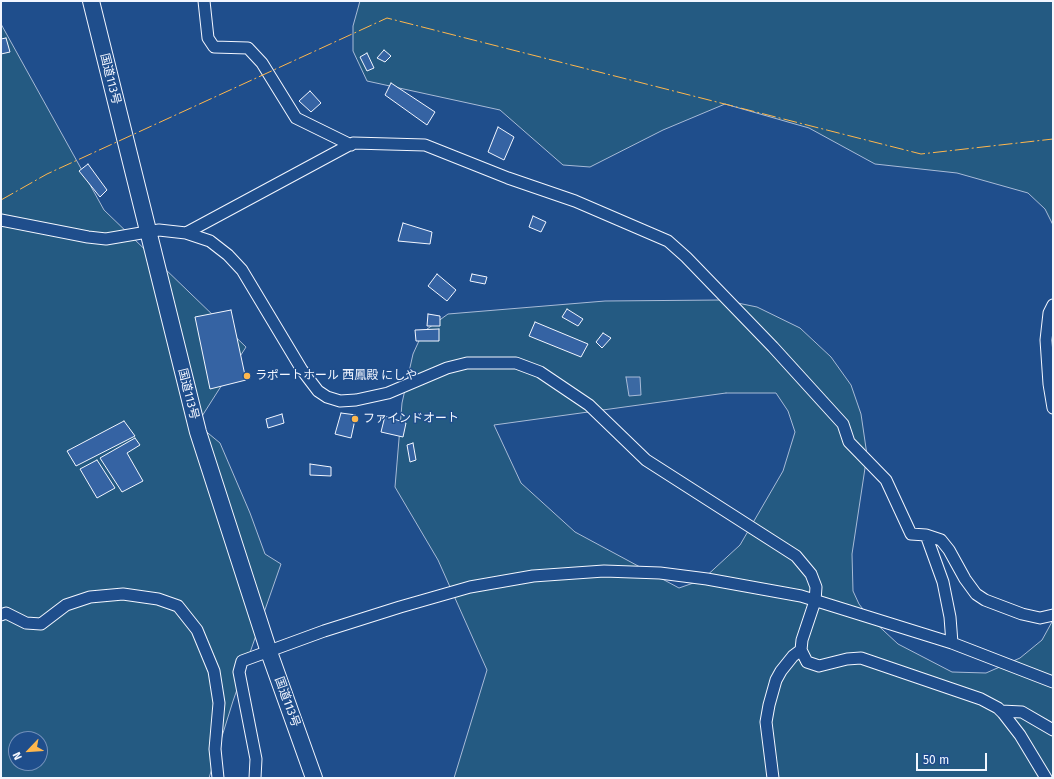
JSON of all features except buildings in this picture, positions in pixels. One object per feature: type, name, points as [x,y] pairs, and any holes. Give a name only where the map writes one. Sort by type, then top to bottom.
[{"type":"highway","name":"国道113号","points":[[91,1],[198,432],[269,652],[314,778]]},
{"type":"street","points":[[204,1],[208,38],[214,47],[248,48],[262,64],[296,118],[351,145],[425,145],[508,178],[575,201],[668,241],[686,257],[843,424],[849,442],[886,480],[911,534],[926,535],[941,540],[949,550],[965,579],[976,594],[985,600],[1022,614],[1040,618],[1053,615]]},
{"type":"street","points":[[186,233],[351,145]]},
{"type":"street","points":[[1,220],[88,237],[106,239],[159,230],[186,233],[210,241],[228,255],[242,270],[302,370],[318,391],[326,397],[340,401],[356,400],[388,393],[447,368],[467,363],[516,363],[540,372],[589,405],[646,460],[796,556],[811,574],[816,587],[815,601],[804,633],[801,650],[805,659],[813,664],[827,665],[847,659],[861,658],[981,699],[1001,711],[1020,735],[1046,778]]},
{"type":"street","points":[[1053,305],[1049,313],[1046,340],[1049,384],[1053,408]]},
{"type":"street","points":[[926,535],[943,582],[950,617],[952,643]]},
{"type":"street","points":[[255,778],[256,759],[239,672],[242,661],[324,631],[407,605],[470,588],[534,576],[604,572],[660,573],[750,586],[801,596],[952,643],[1053,682]]},
{"type":"street","points":[[1,615],[6,613],[26,623],[41,624],[66,605],[90,597],[123,594],[158,599],[178,606],[198,630],[214,671],[219,703],[215,749],[218,778]]},
{"type":"street","points":[[773,778],[766,722],[769,705],[776,680],[781,671],[793,656],[801,650]]},
{"type":"street","points":[[1001,711],[1022,712],[1053,730]]},
{"type":"shaded area","points":[[360,1],[1053,1],[1053,225],[1045,209],[1028,193],[957,173],[875,164],[809,128],[725,104],[663,130],[590,167],[563,165],[500,110],[367,81],[353,51],[353,26]]},
{"type":"shaded area","points":[[1,24],[104,210],[246,347],[197,424],[220,443],[250,513],[265,554],[281,564],[233,701],[209,778],[1,778]]},
{"type":"shaded area","points":[[723,300],[757,307],[800,328],[831,357],[851,385],[861,414],[867,455],[852,554],[853,591],[859,604],[869,617],[898,644],[952,672],[986,673],[1020,658],[1042,640],[1053,620],[1053,778],[454,778],[487,670],[438,560],[395,487],[402,403],[413,354],[423,332],[448,314],[605,301]],"holes":[[[726,393],[776,393],[788,411],[795,432],[783,471],[740,545],[702,580],[679,588],[575,532],[521,483],[494,425]]]},
{"type":"shaded area","points":[[626,377],[640,377],[641,395],[629,396]]},
{"type":"power","points":[[1,200],[47,174],[387,18],[921,154],[1053,139]]},
{"type":"place","name":"ラポートホール 西鳳殿 にしや","points":[[247,376]]},
{"type":"place","name":"ファインドオート","points":[[355,419]]}]
